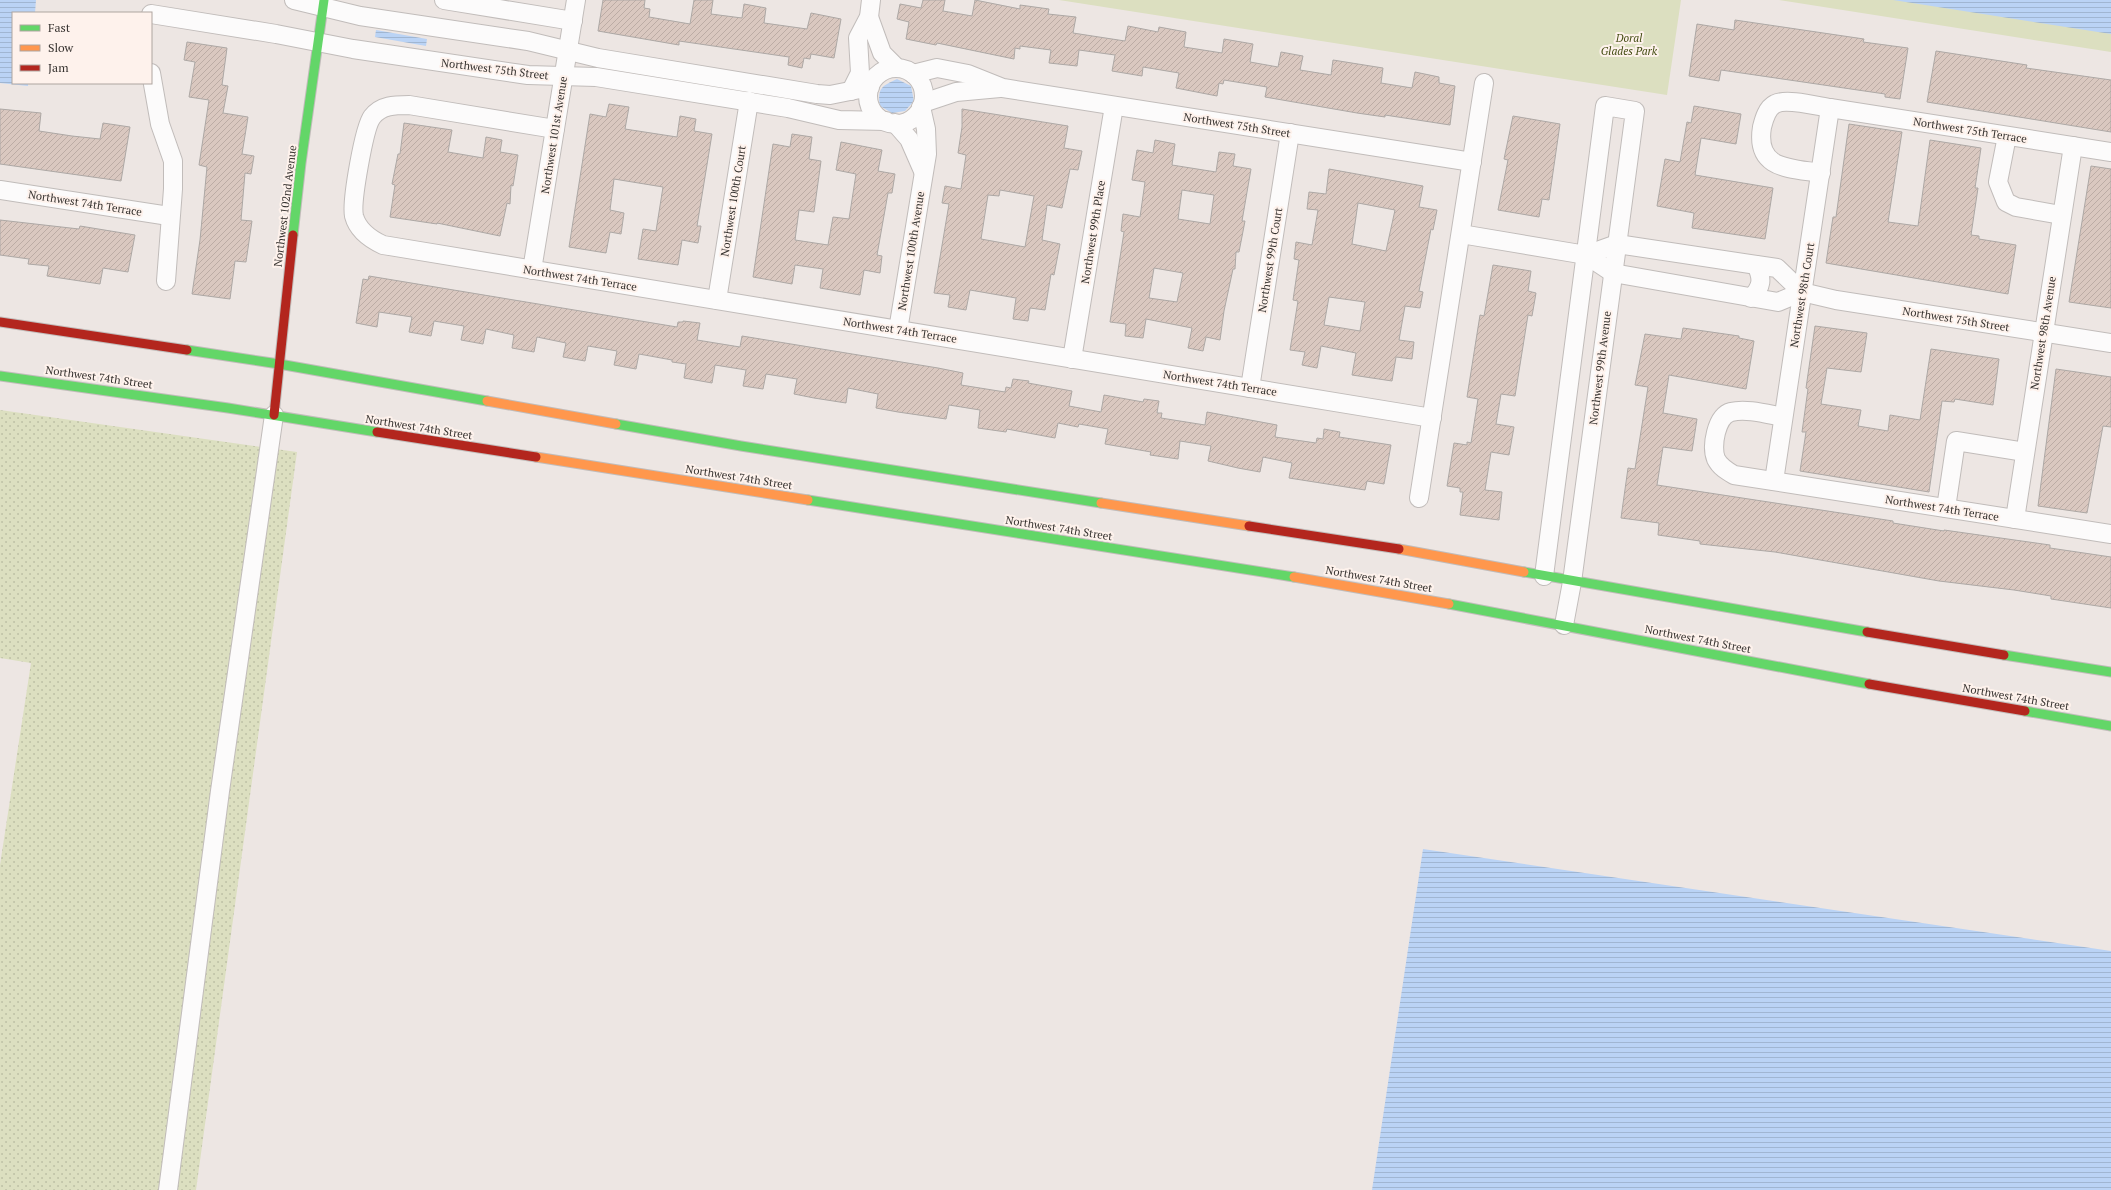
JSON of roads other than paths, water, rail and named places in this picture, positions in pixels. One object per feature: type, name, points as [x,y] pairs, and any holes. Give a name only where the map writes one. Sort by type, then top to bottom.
[{"type":"main road","name":"Northwest 102nd Avenue","points":[[274,415],[301,163],[323,4]]},
{"type":"main road","points":[[0,322],[279,364],[741,446],[1389,548],[1817,625],[2111,672]]},
{"type":"main road","name":"Northwest 74th Street","points":[[0,376],[274,415],[1363,588],[1564,625],[1797,671],[2111,726]]},
{"type":"street","points":[[151,12],[153,0]]},
{"type":"street","points":[[294,0],[323,4],[360,16],[528,41],[568,52],[598,58],[817,94],[830,95],[870,87]]},
{"type":"street","points":[[444,0],[573,21]]},
{"type":"street","name":"Northwest 101st Avenue","points":[[532,270],[576,0]]},
{"type":"street","points":[[851,91],[860,73],[858,38],[870,8]]},
{"type":"street","points":[[870,8],[882,53],[905,71],[923,88],[922,105],[912,119],[890,122]]},
{"type":"street","name":"Northwest 75th Street","points":[[152,14],[528,75],[596,77],[749,101],[788,108],[839,120],[890,122]]},
{"type":"street","name":"Northwest 75th Street","points":[[905,71],[937,68],[968,74],[1003,88],[1472,162]]},
{"type":"street","points":[[905,71],[880,73],[874,79],[870,87],[869,104],[876,114],[890,122],[909,139],[924,171]]},
{"type":"street","points":[[152,79],[160,124],[173,161],[173,189],[169,216],[166,281]]},
{"type":"street","points":[[1419,498],[1484,84]]},
{"type":"street","name":"Northwest 75th Street","points":[[922,105],[956,92],[1003,88]]},
{"type":"street","name":"Northwest 100th Court","points":[[717,300],[749,101]]},
{"type":"street","points":[[1821,173],[1780,167],[1768,159],[1762,149],[1761,136],[1764,119],[1776,104],[1788,102],[1830,108]]},
{"type":"street","name":"Northwest 74th Terrace","points":[[555,129],[408,105],[394,105],[382,108],[372,117],[366,129],[354,200],[354,216],[361,229],[370,239],[383,245],[1432,418]]},
{"type":"street","name":"Northwest 100th Avenue","points":[[898,330],[924,171],[926,148],[922,105]]},
{"type":"street","name":"Northwest 99th Place","points":[[1072,359],[1114,106]]},
{"type":"street","name":"Northwest 99th Avenue","points":[[1564,625],[1572,582],[1635,110],[1605,106],[1586,255]]},
{"type":"street","name":"Northwest 75th Terrace","points":[[1830,108],[2111,152]]},
{"type":"street","name":"Northwest 98th Court","points":[[1774,481],[1830,108]]},
{"type":"street","name":"Northwest 99th Court","points":[[1250,388],[1290,133]]},
{"type":"street","points":[[2007,136],[1998,182],[2006,202],[2016,207],[2061,215]]},
{"type":"street","name":"Northwest 98th Avenue","points":[[2015,519],[2061,215],[2073,146]]},
{"type":"street","name":"Northwest 74th Terrace","points":[[0,190],[169,216]]},
{"type":"street","points":[[1461,234],[1586,255],[1613,274],[1751,298],[1778,302],[1802,292],[1777,268],[1617,244],[1586,255]]},
{"type":"street","points":[[1544,576],[1586,255]]},
{"type":"street","points":[[1751,298],[1759,290],[1762,281],[1761,274],[1756,265]]},
{"type":"street","name":"Northwest 75th Street","points":[[1802,292],[1844,301],[2111,343]]},
{"type":"street","points":[[1774,481],[1734,475],[1722,468],[1715,458],[1714,444],[1717,428],[1723,417],[1729,412],[1741,411],[1783,417]]},
{"type":"street","points":[[168,1190],[219,799],[274,415]]},
{"type":"street","points":[[1946,508],[1956,442],[2025,452]]},
{"type":"street","name":"Northwest 74th Terrace","points":[[1774,481],[2111,534]]},
{"type":"water","points":[[0,0],[36,0],[35,12],[12,12],[12,84],[28,84],[28,86],[0,83]]},
{"type":"water","points":[[1893,0],[2111,0],[2111,34]]},
{"type":"water","points":[[376,30],[427,39],[426,46],[375,37]]},
{"type":"water","points":[[897,79],[911,86],[914,101],[905,111],[892,113],[880,106],[879,95],[884,86]]},
{"type":"water","points":[[1423,849],[2111,951],[2111,1190],[1372,1190]]},
{"type":"park label","name":"Doral Glades Park","points":[[1629,44]]}]
